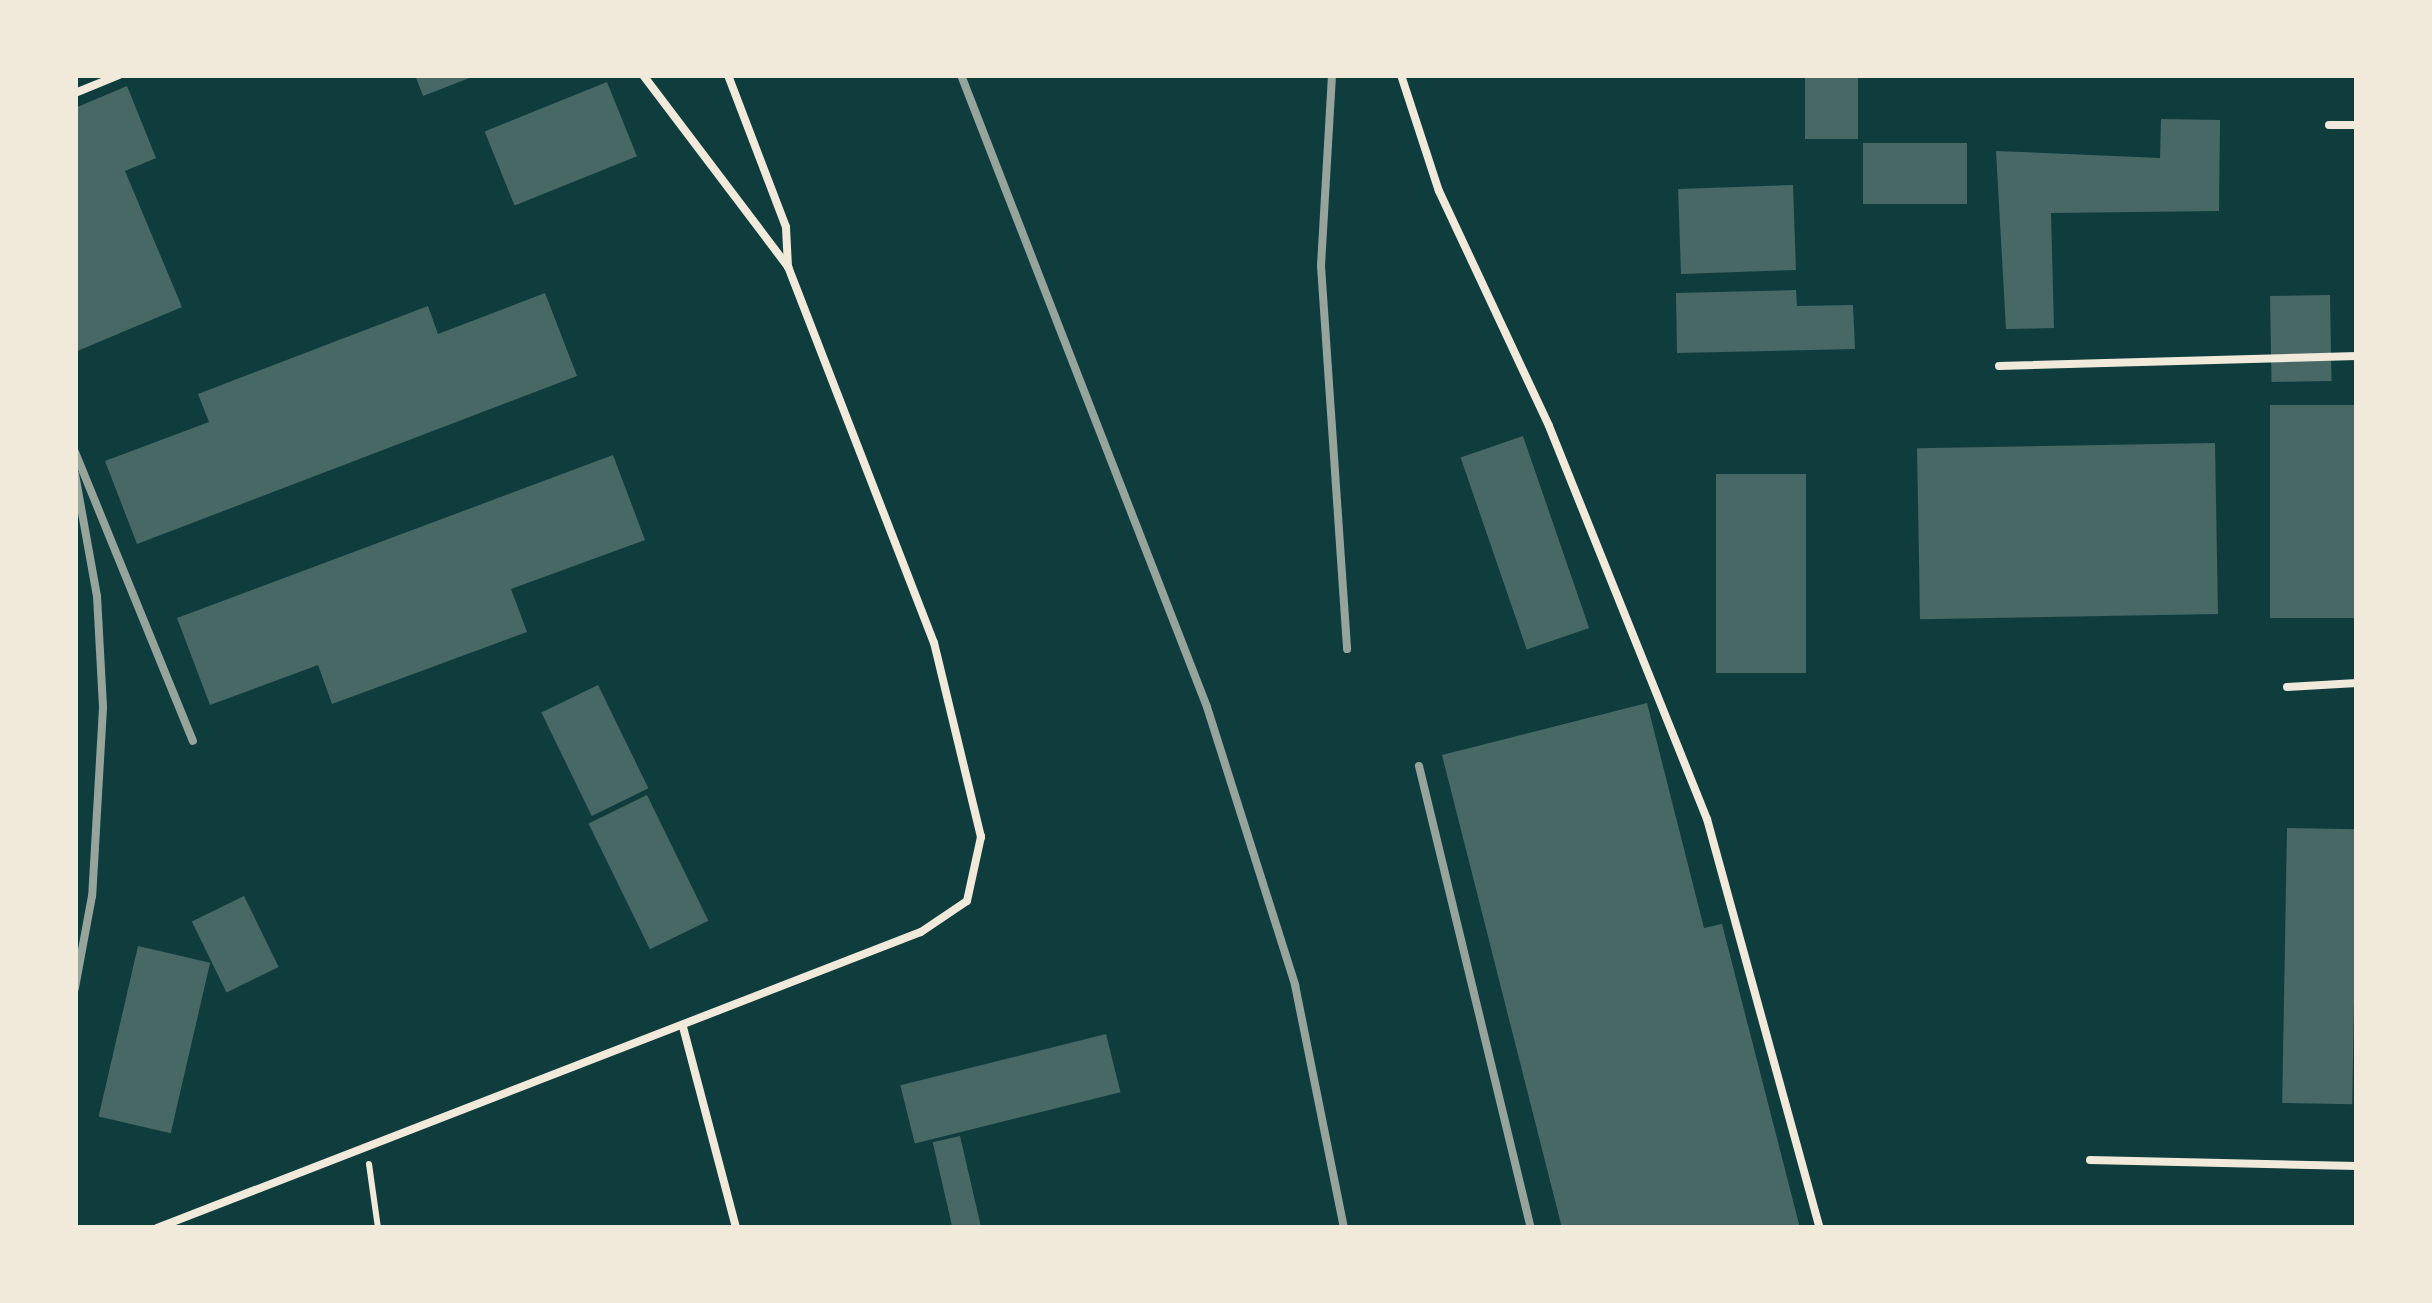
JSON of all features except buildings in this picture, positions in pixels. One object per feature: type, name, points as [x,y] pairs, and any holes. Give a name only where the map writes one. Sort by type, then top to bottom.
[{"type":"lane","points":[[75,93],[120,75]]},
{"type":"lane","points":[[157,1228],[368,1153],[921,932],[966,902],[981,837],[934,642],[788,267],[643,75]]},
{"type":"lane","points":[[728,75],[786,227],[788,267]]},
{"type":"lane","points":[[1400,75],[1439,191],[1549,426],[1707,819],[1820,1228]]},
{"type":"lane","points":[[2330,125],[2357,125]]},
{"type":"lane","points":[[1999,366],[2357,356]]},
{"type":"lane","points":[[2288,686],[2357,683]]},
{"type":"lane","points":[[683,1027],[736,1228]]},
{"type":"lane","points":[[2090,1160],[2357,1166]]},
{"type":"path","points":[[368,1153],[378,1228]]},
{"type":"railway","points":[[961,75],[1207,707],[1295,985],[1344,1228]]},
{"type":"railway","points":[[1332,75],[1321,266],[1347,649]]},
{"type":"railway","points":[[75,452],[193,741]]},
{"type":"railway","points":[[75,474],[97,596],[103,708],[92,896],[75,988]]},
{"type":"railway","points":[[1419,766],[1531,1228]]}]
